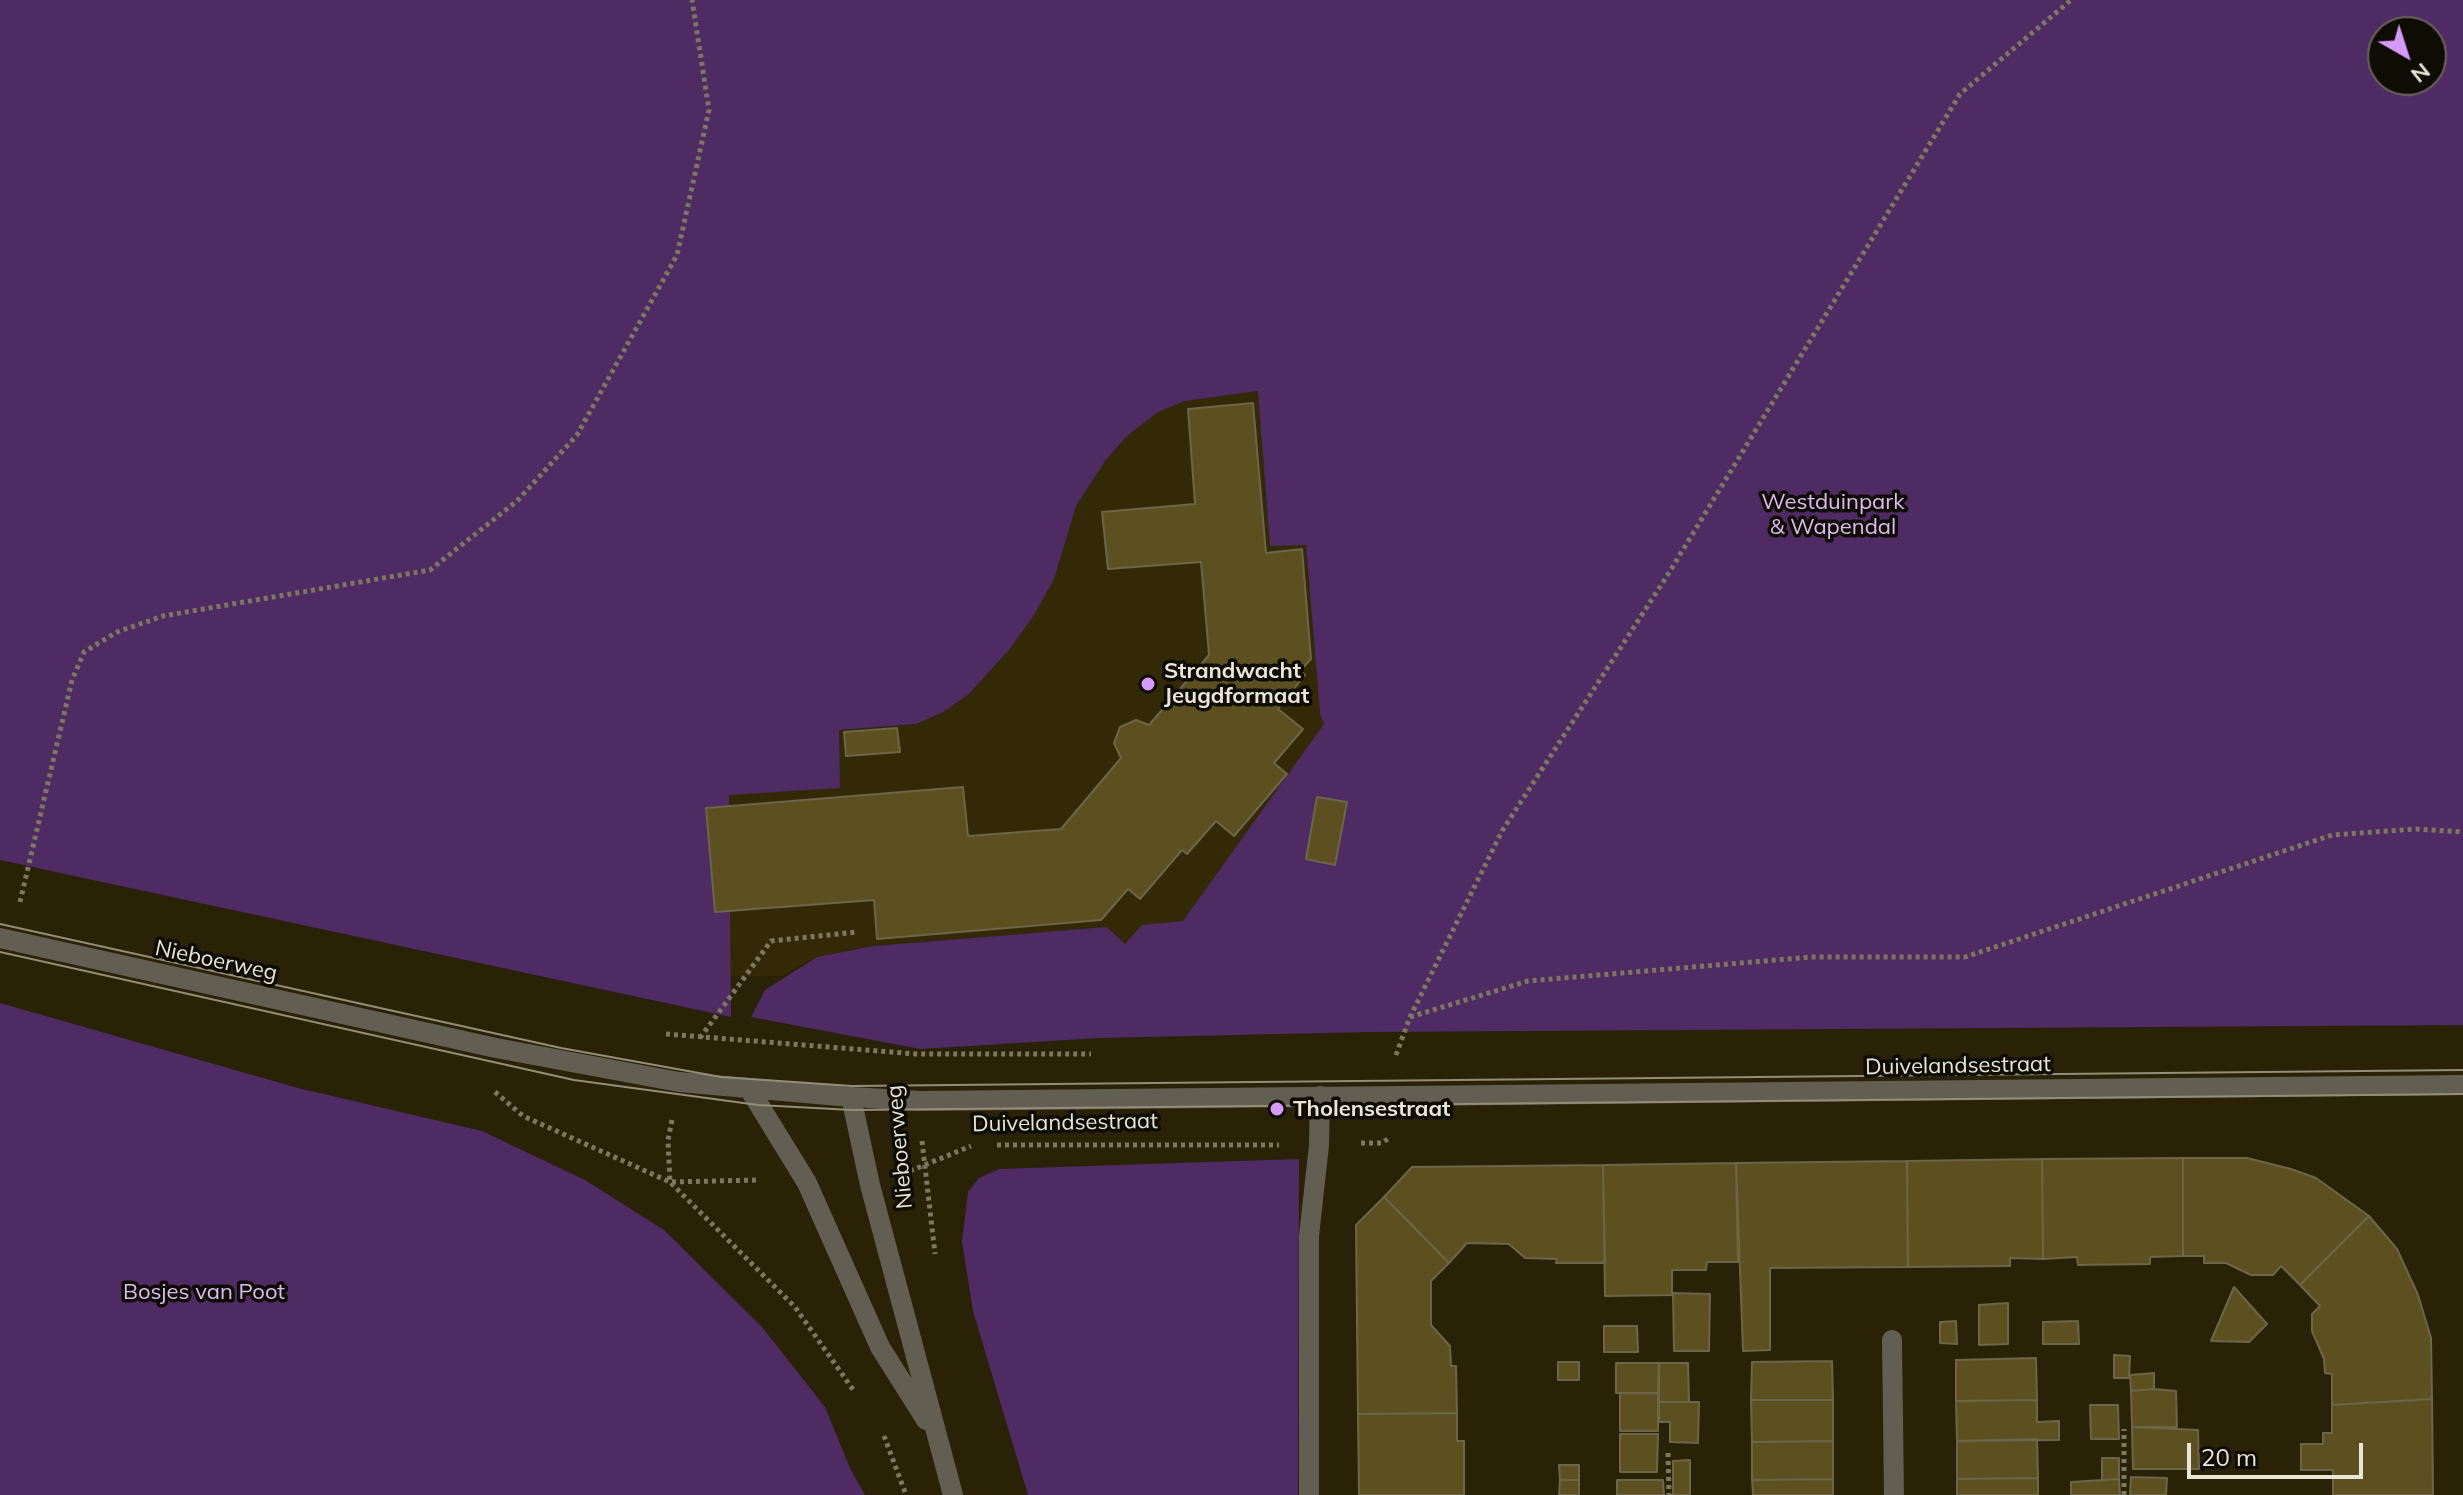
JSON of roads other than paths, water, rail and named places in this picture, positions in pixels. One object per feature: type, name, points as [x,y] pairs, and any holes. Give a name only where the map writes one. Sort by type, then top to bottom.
[{"type":"street","name":"Nieboerweg","points":[[5,939],[496,1048],[679,1082],[851,1097],[870,1185],[953,1495]]},
{"type":"street","name":"Duivelandsestraat","points":[[851,1097],[920,1101],[2463,1085]]},
{"type":"street","name":"Nieboerweg","points":[[750,1090],[807,1183],[880,1347],[937,1437]]},
{"type":"street","points":[[1309,1495],[1309,1236],[1319,1145],[1320,1096]]},
{"type":"street","points":[[1892,1340],[1894,1495]]},
{"type":"tram line","points":[[0,924],[561,1048],[721,1077],[852,1086],[2463,1070]]},
{"type":"tram line","points":[[0,952],[574,1080],[758,1105],[852,1110],[2463,1094]]},
{"type":"place","name":"Strandwacht Jeugdformaat","points":[[1148,684]]},
{"type":"place","name":"Tholensestraat","points":[[1277,1109]]},
{"type":"park label","name":"Westduinpark & Wapendal","points":[[1833,514]]},
{"type":"park label","name":"Bosjes van Poot","points":[[204,1292]]}]
